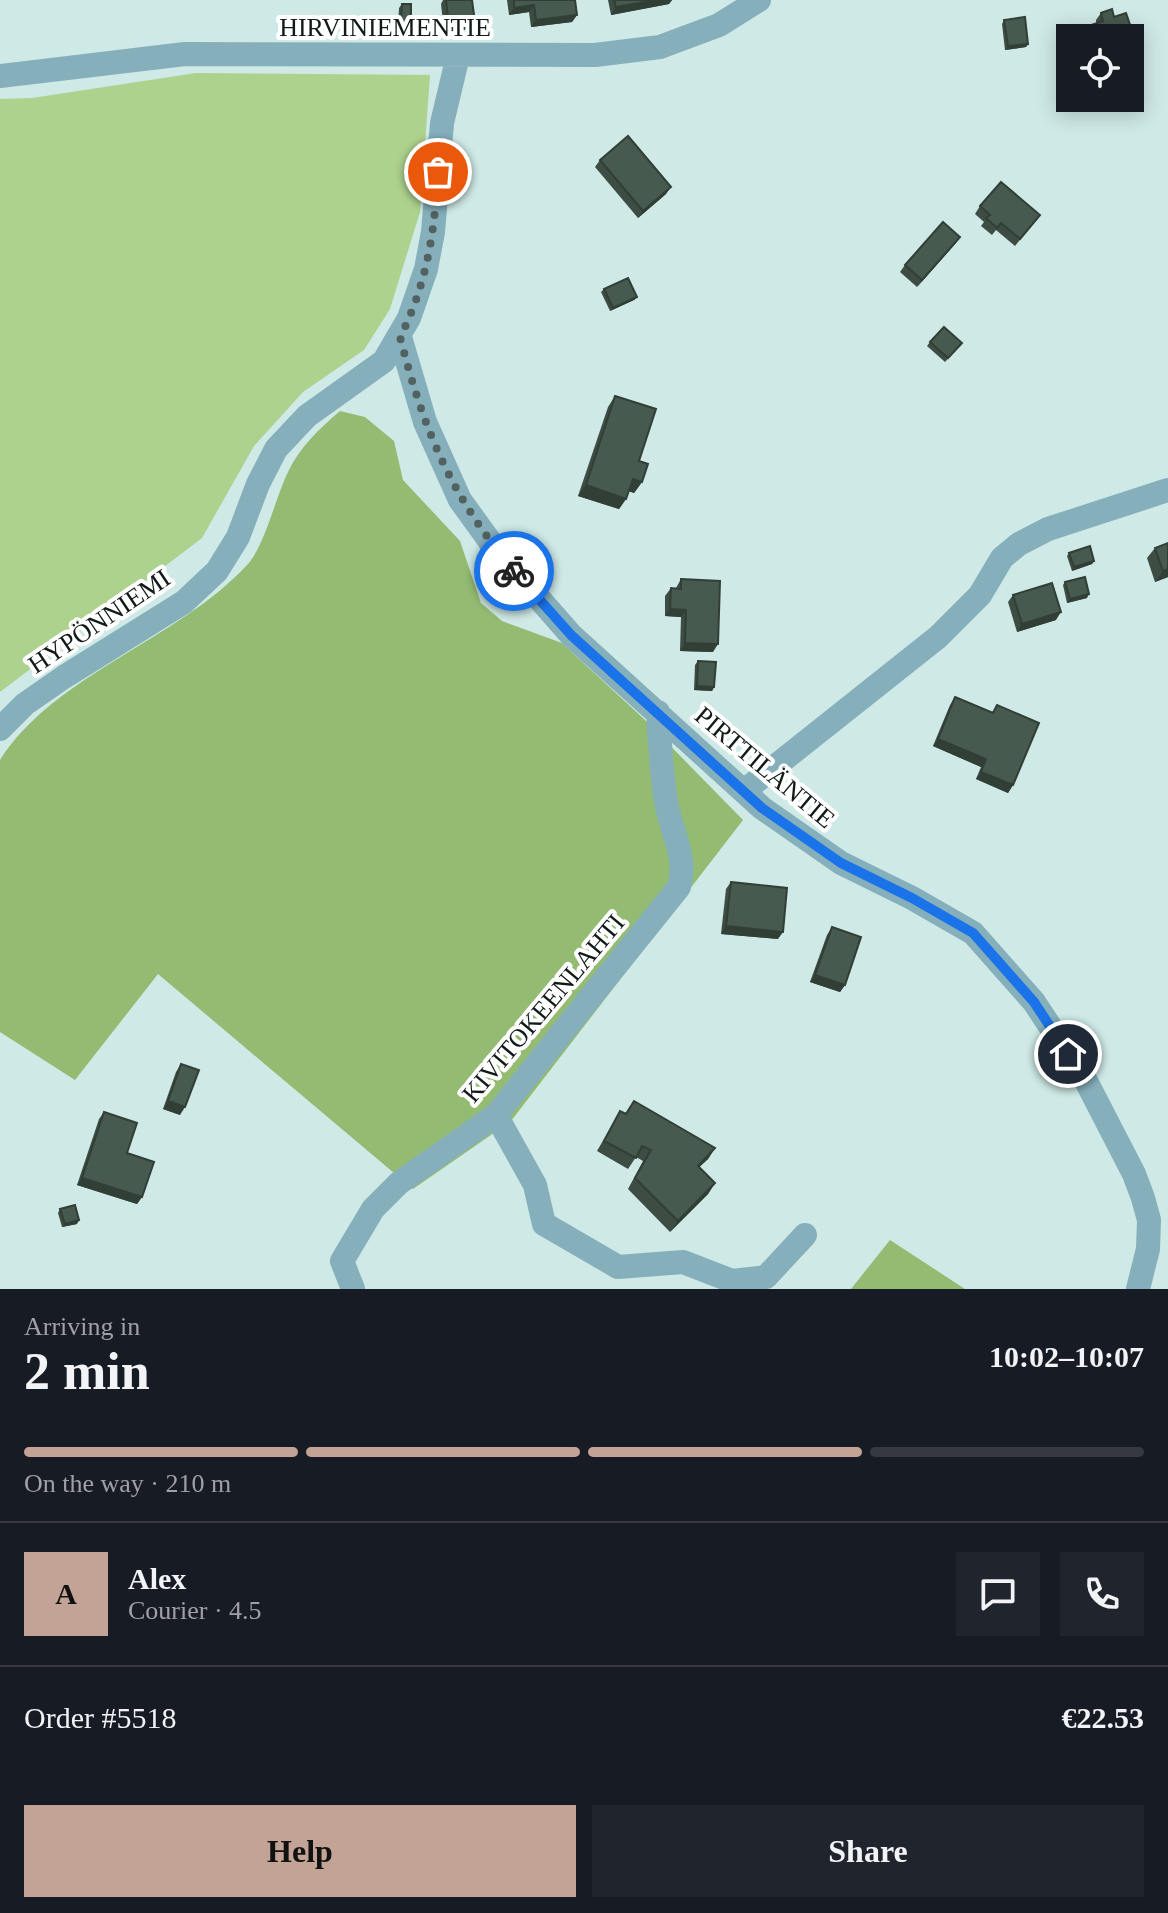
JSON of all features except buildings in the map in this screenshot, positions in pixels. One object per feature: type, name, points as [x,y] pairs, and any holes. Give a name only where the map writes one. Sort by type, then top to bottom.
[{"type":"street","name":"HIRVINIEMENTIE","points":[[0,76],[185,54],[595,55],[660,47],[719,25],[759,0]]},
{"type":"street","name":"HYPÖNNIEMI","points":[[0,729],[25,704],[64,677],[184,602],[217,571],[238,537],[258,484],[276,449],[307,416],[384,361],[409,318],[426,269],[433,232],[442,123],[458,56]]},
{"type":"street","name":"PIRTTILÄNTIE","points":[[400,337],[436,449],[460,500],[515,572],[571,635],[771,815],[841,863],[973,933],[1034,1002],[1086,1081],[1134,1174],[1143,1198],[1149,1220],[1148,1249],[1138,1289]]},
{"type":"street","points":[[744,791],[938,637],[980,595],[1002,558],[1019,544],[1076,519],[1168,490]]},
{"type":"street","name":"KIVITOKEENLAHTI","points":[[353,1289],[342,1261],[373,1209],[399,1183],[496,1115],[679,887],[683,872],[681,851],[665,800],[658,712]]},
{"type":"street","points":[[496,1115],[535,1185],[544,1224],[618,1267],[683,1262],[732,1281],[760,1283],[805,1235]]},
{"type":"green space","points":[[196,73],[430,75],[420,212],[390,309],[364,350],[303,392],[254,446],[202,538],[0,692],[0,99],[32,98]]},
{"type":"green space","points":[[340,411],[365,417],[394,441],[403,480],[460,541],[481,603],[502,621],[562,643],[644,719],[743,820],[511,1121],[413,1189],[158,974],[75,1080],[0,1032],[0,760],[24,730],[52,704],[84,680],[187,615],[247,565],[259,546],[284,480],[299,453]]},
{"type":"green space","points":[[890,1240],[965,1289],[851,1289]]},
{"type":"way so far","points":[[438,172],[433,232],[426,269],[400,337],[425,422],[446,472],[474,521],[514,571]]},
{"type":"route","points":[[514,571],[571,635],[762,808],[841,863],[973,933],[1034,1002],[1068,1054]]}]
